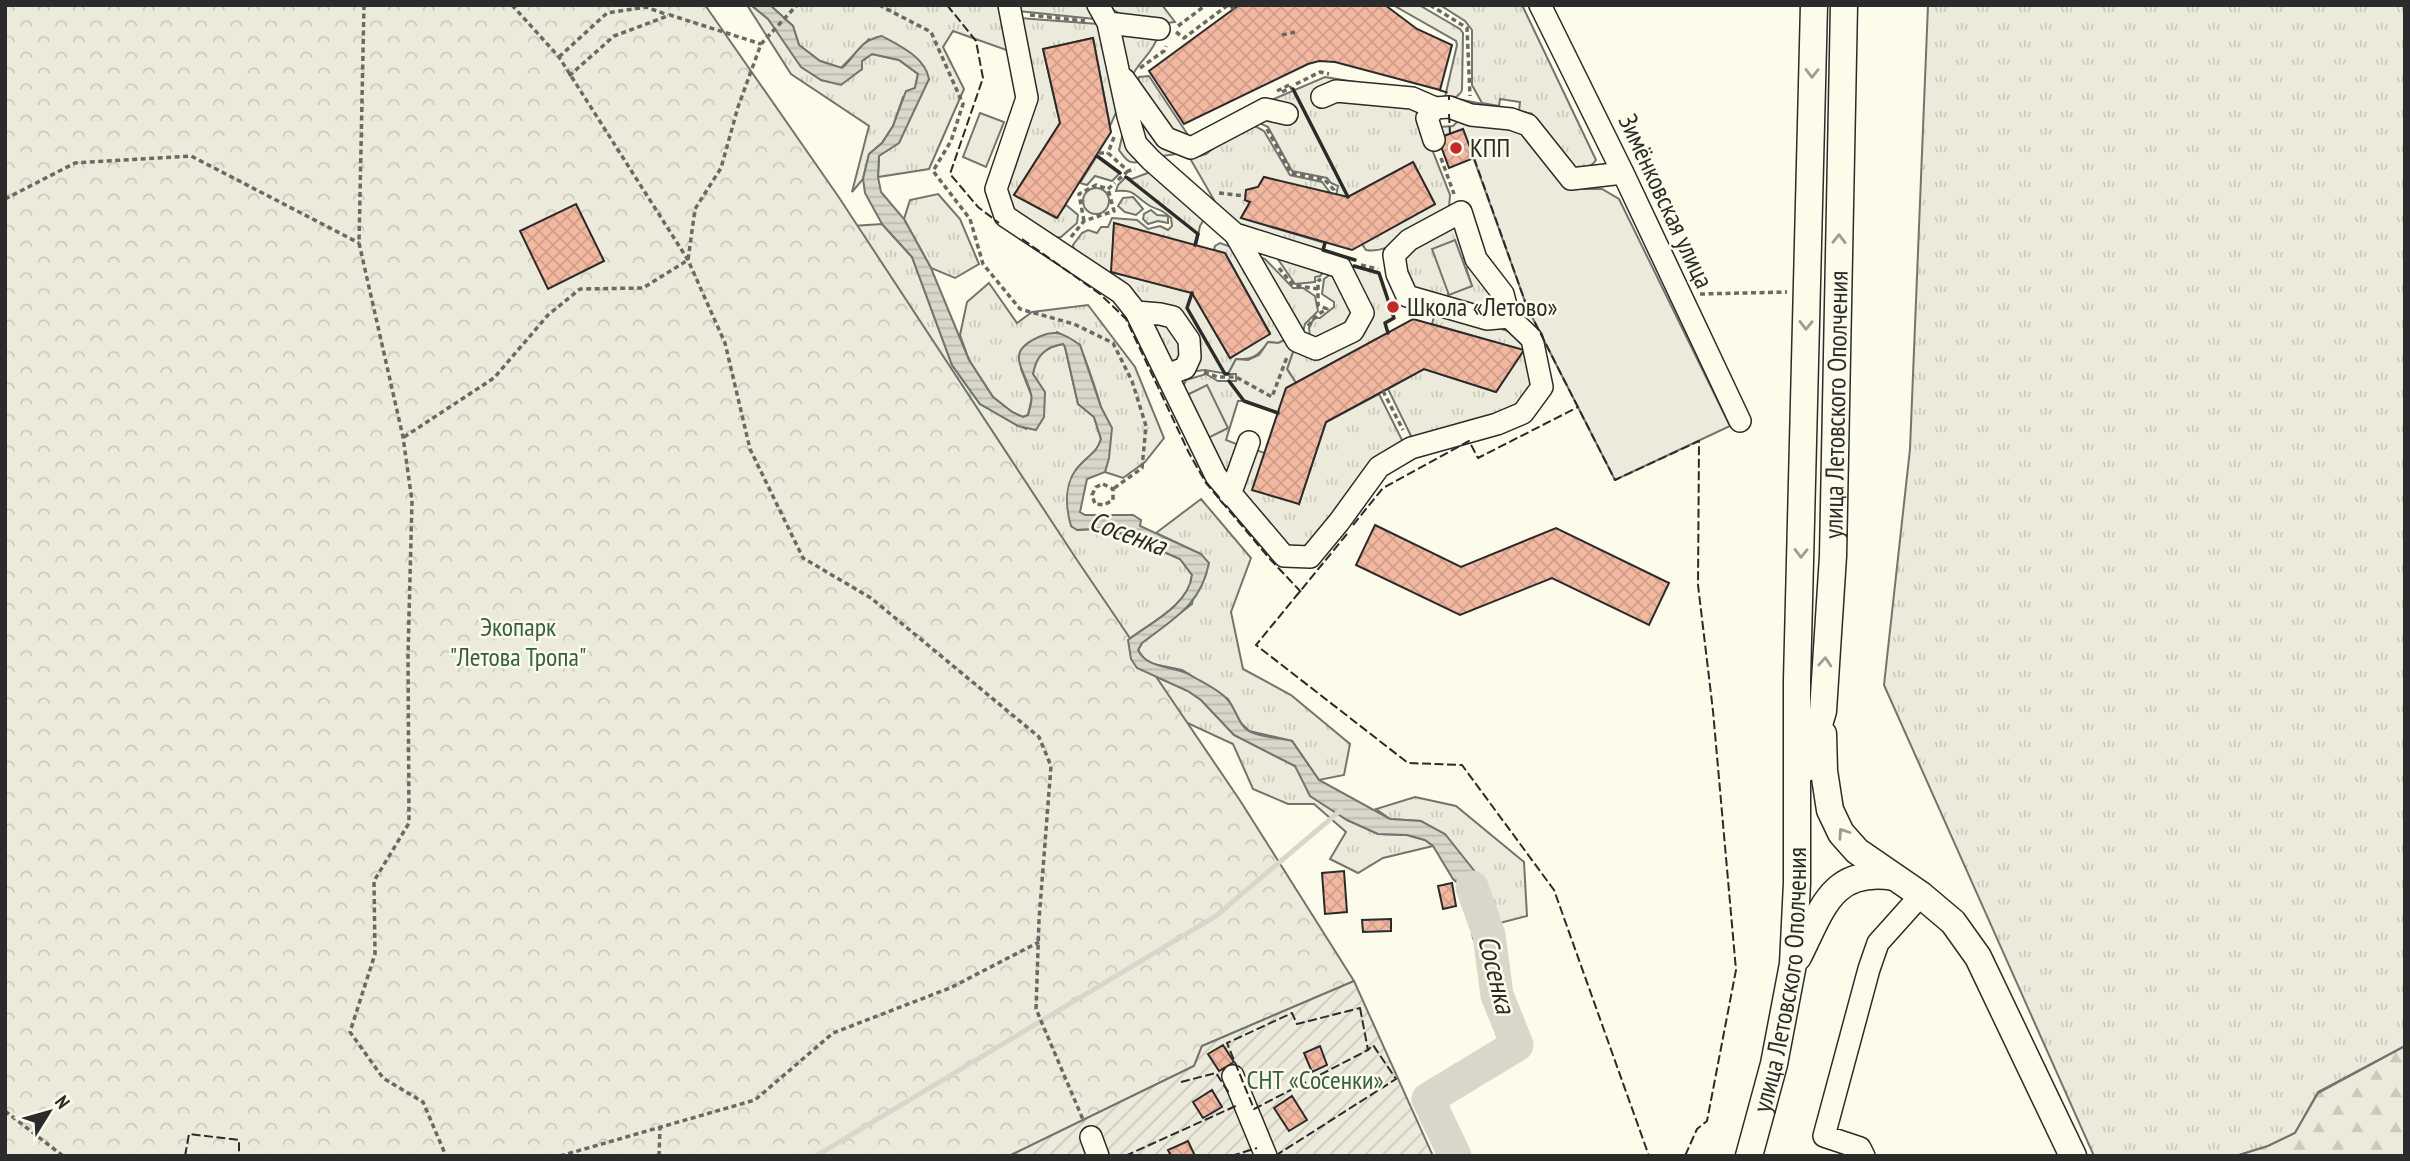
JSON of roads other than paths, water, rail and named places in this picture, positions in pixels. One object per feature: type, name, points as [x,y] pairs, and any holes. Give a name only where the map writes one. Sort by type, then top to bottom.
[{"type":"main road","name":"улица Летовского Ополчения","points":[[1749,1156],[1774,1064],[1793,964],[1797,883],[1796,799],[1814,5]]},
{"type":"main road","name":"улица Летовского Ополчения","points":[[1796,799],[1822,711],[1833,556],[1844,5]]},
{"type":"main road","points":[[1822,711],[1824,771],[1830,810],[1841,833],[1857,851],[1921,895],[1953,922],[1978,957],[2073,1156]]},
{"type":"main road","points":[[1793,964],[1829,898],[1843,884],[1857,877],[1874,874],[1894,877]]},
{"type":"street","name":"Зимёнковская улица","points":[[1540,5],[1740,421]]},
{"type":"street","points":[[1009,9],[1027,98],[1002,148],[996,189],[1005,216],[1121,293],[1136,312],[1192,419],[1216,476],[1284,556],[1310,557],[1345,526],[1379,467],[1411,448],[1499,430],[1523,413],[1542,387],[1532,339],[1510,317],[1503,294],[1470,261],[1461,212],[1409,240],[1394,255],[1397,274],[1407,296],[1487,319],[1510,317]]},
{"type":"street","points":[[1169,27],[1103,14],[1136,144],[1150,160],[1235,234],[1297,341],[1316,349],[1353,331],[1363,313],[1340,267],[1235,234]]},
{"type":"street","points":[[1118,72],[1167,138],[1191,148],[1265,109],[1287,114]]},
{"type":"street","points":[[1322,97],[1336,91],[1412,98],[1435,108],[1449,107],[1471,115],[1511,119],[1528,125],[1571,179],[1623,173]]},
{"type":"street","points":[[1434,139],[1427,118],[1435,108]]},
{"type":"street","points":[[1136,312],[1173,317],[1189,340],[1190,357],[1185,368],[1167,375]]},
{"type":"street","points":[[1230,495],[1249,442]]},
{"type":"street","points":[[1864,1156],[1860,1148],[1821,1146],[1878,943],[1921,895]]},
{"type":"street","points":[[1233,1076],[1266,1156]]},
{"type":"water","points":[[751,5],[770,5],[793,26],[799,45],[820,61],[842,68],[868,41],[882,36],[911,53],[927,71],[929,79],[899,143],[879,156],[878,177],[881,192],[904,219],[931,268],[969,360],[993,397],[1023,417],[1028,415],[1032,399],[1019,360],[1022,348],[1041,336],[1052,333],[1066,336],[1080,345],[1101,407],[1112,428],[1105,472],[1087,479],[1080,512],[1085,515],[1133,515],[1141,520],[1140,526],[1201,554],[1209,563],[1200,590],[1184,610],[1142,643],[1138,650],[1142,656],[1154,664],[1183,672],[1219,692],[1249,731],[1292,741],[1319,780],[1390,819],[1421,821],[1445,834],[1476,873],[1490,904],[1492,925],[1473,938],[1465,890],[1453,879],[1433,846],[1425,840],[1407,835],[1378,834],[1347,820],[1310,796],[1295,766],[1234,735],[1201,700],[1188,691],[1137,668],[1131,659],[1128,640],[1176,604],[1189,586],[1192,575],[1180,559],[1108,528],[1077,530],[1071,526],[1067,493],[1071,477],[1095,450],[1101,439],[1094,417],[1078,404],[1065,347],[1063,344],[1046,350],[1034,368],[1033,374],[1045,392],[1044,417],[1036,430],[1018,426],[980,404],[952,365],[912,257],[882,224],[865,193],[863,179],[869,154],[882,143],[893,126],[906,91],[915,88],[918,74],[899,60],[872,54],[862,61],[862,69],[841,85],[821,80],[801,67],[768,19]]},
{"type":"waterway","points":[[816,1156],[1216,916],[1341,810]]},
{"type":"waterway","name":"Сосенка","points":[[1455,1156],[1428,1099],[1517,1045],[1497,995],[1489,935],[1472,887]]},
{"type":"place","name":"КПП","points":[[1456,148]]},
{"type":"place","name":"Школа «Летово»","points":[[1393,307]]},
{"type":"park label","name":"Экопарк \"Летова Тропа\"","points":[[518,642]]},
{"type":"park label","name":"СНТ «Сосенки»","points":[[1315,1080]]}]
